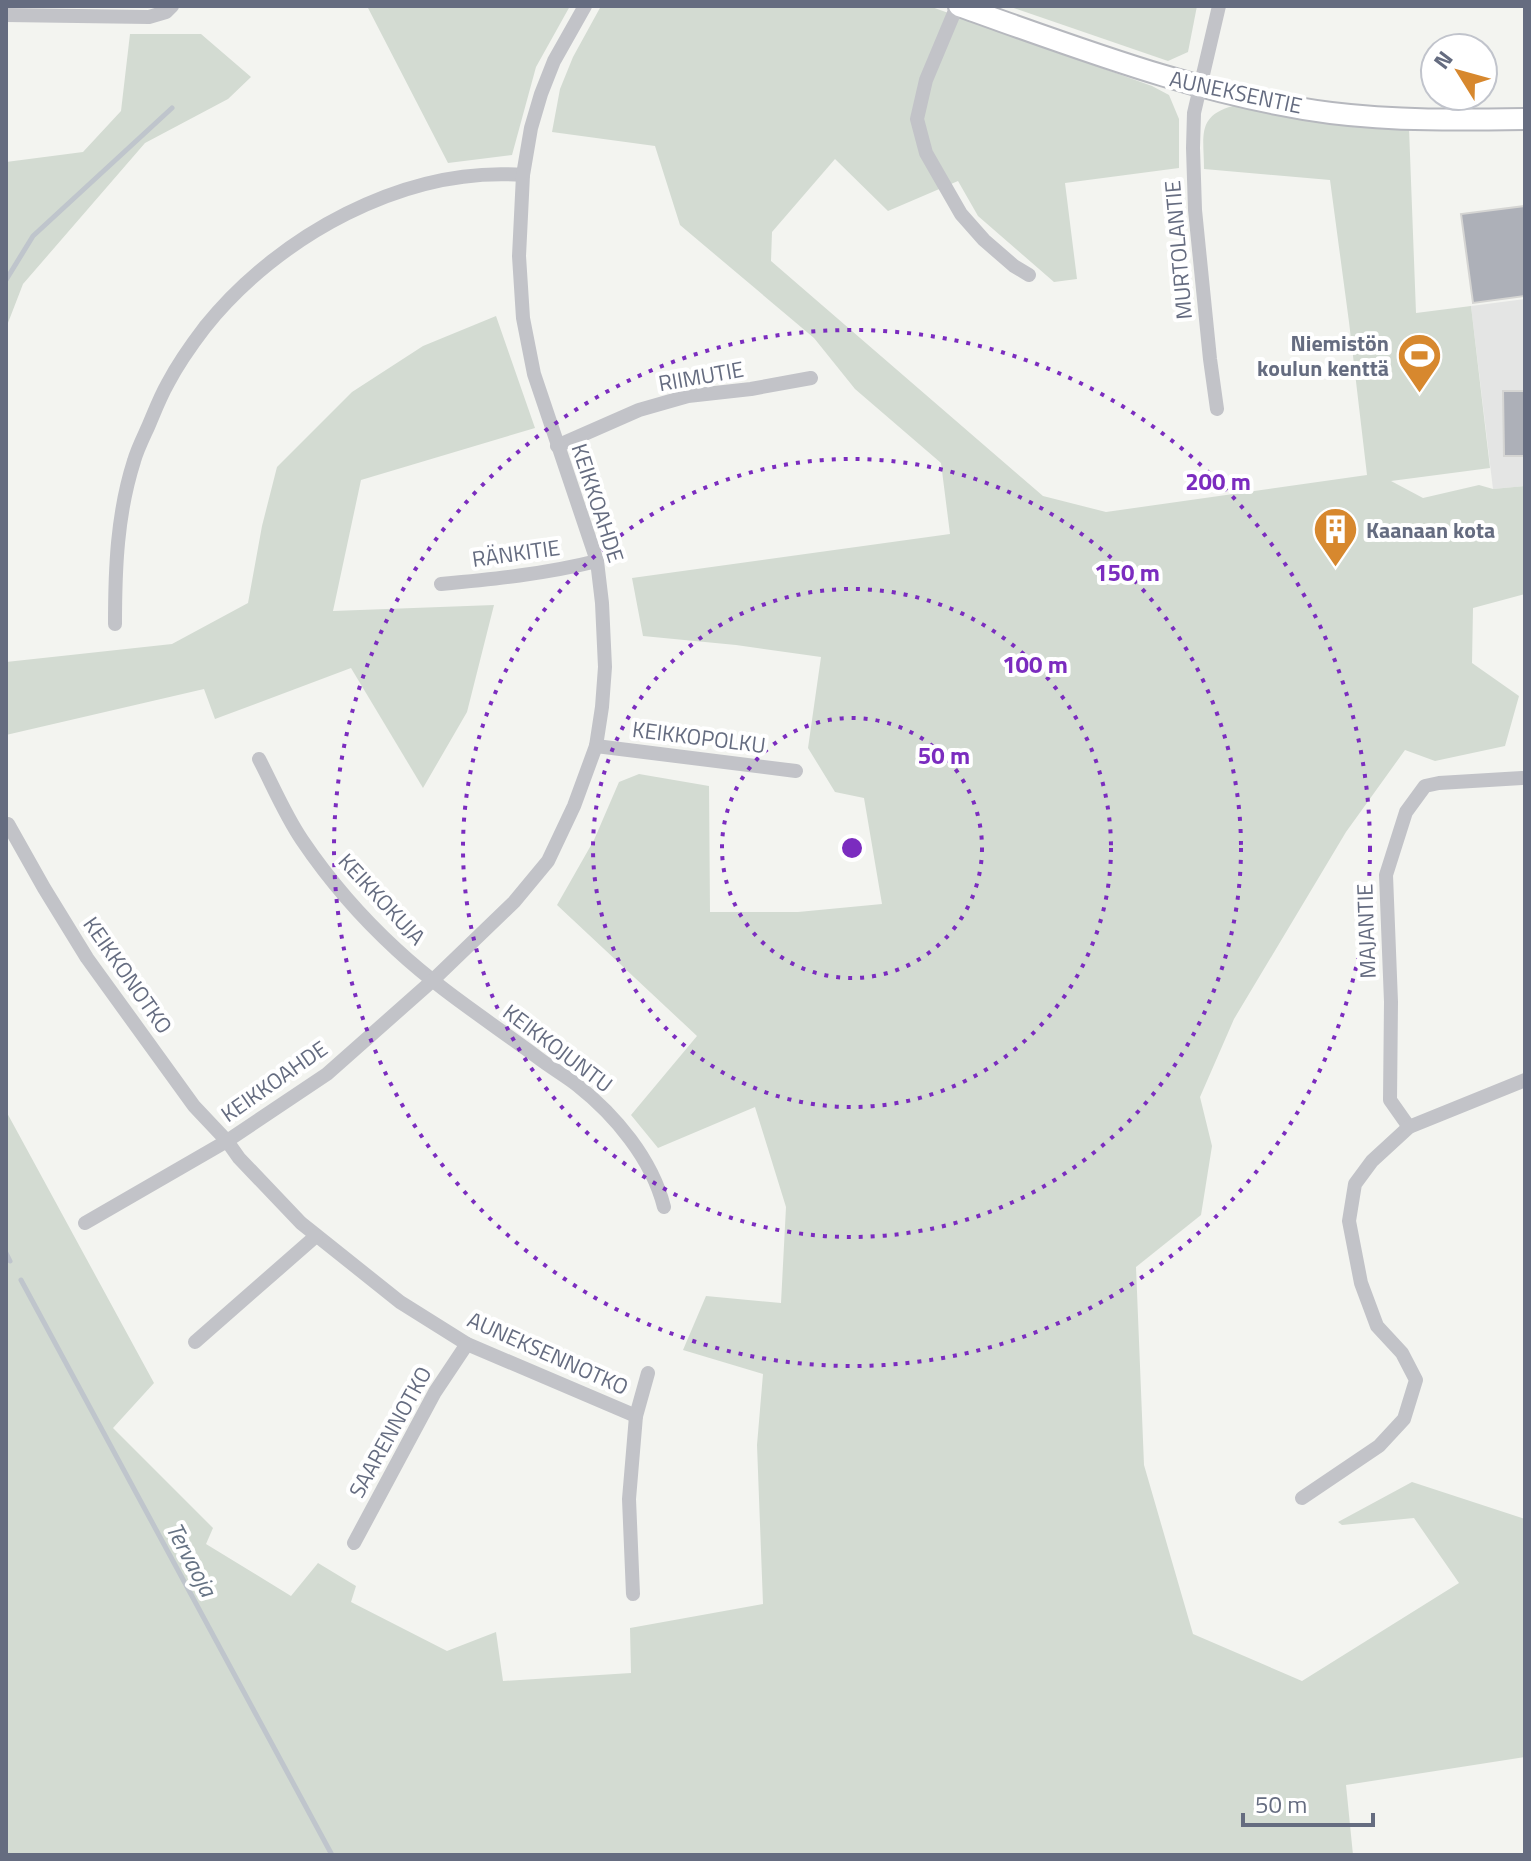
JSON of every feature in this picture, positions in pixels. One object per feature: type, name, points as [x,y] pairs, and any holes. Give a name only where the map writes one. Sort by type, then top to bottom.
[{"type":"street","points":[[6,15],[149,17],[166,12],[172,6]]},
{"type":"street","name":"KEIKKOAHDE","points":[[85,1223],[227,1141],[327,1074],[432,981],[514,902],[548,861],[574,806],[596,746],[605,667],[604,627],[597,561],[534,374],[523,318],[519,256],[523,175],[531,128],[554,61],[585,6]]},
{"type":"street","points":[[958,6],[926,80],[917,119],[926,153],[961,214],[984,240],[1029,275]]},
{"type":"street","name":"AUNEKSENTIE","points":[[958,6],[1126,66],[1201,87],[1331,113],[1409,118],[1525,119]]},
{"type":"street","name":"MURTOLANTIE","points":[[1217,409],[1195,210],[1194,113],[1219,6]]},
{"type":"street","points":[[115,624],[115,575],[121,517],[134,460],[168,383],[205,328],[243,286],[292,247],[341,215],[397,193],[454,177],[502,173],[523,175]]},
{"type":"street","name":"RIIMUTIE","points":[[557,446],[639,410],[688,396],[811,378]]},
{"type":"street","name":"RÄNKITIE","points":[[441,584],[514,578],[597,561]]},
{"type":"street","name":"KEIKKOPOLKU","points":[[596,746],[796,771]]},
{"type":"street","name":"KEIKKOKUJA","points":[[259,759],[300,838],[343,896],[432,981]]},
{"type":"street","name":"MAJANTIE","points":[[1409,1127],[1390,1100],[1391,1002],[1386,875],[1406,812],[1425,786],[1522,778]]},
{"type":"street","name":"KEIKKONOTKO","points":[[8,824],[87,958],[194,1106],[227,1141]]},
{"type":"street","name":"KEIKKOJUNTU","points":[[432,981],[578,1086],[607,1113],[647,1166],[664,1207]]},
{"type":"street","points":[[1302,1498],[1379,1446],[1404,1419],[1416,1380],[1402,1353],[1377,1326],[1361,1283],[1349,1221],[1355,1184],[1372,1161],[1409,1127],[1525,1080]]},
{"type":"street","name":"AUNEKSENNOTKO","points":[[227,1141],[239,1158],[316,1236],[400,1302],[467,1344],[636,1416]]},
{"type":"street","points":[[195,1342],[316,1236]]},
{"type":"street","name":"SAARENNOTKO","points":[[354,1543],[435,1392],[467,1344]]},
{"type":"street","name":"AUNEKSENNOTKO","points":[[633,1594],[629,1499],[636,1416],[648,1373]]},
{"type":"shaded area","points":[[367,6],[570,6],[536,67],[512,155],[448,163]]},
{"type":"shaded area","points":[[601,6],[929,6],[1152,86],[1169,95],[1179,119],[1179,168],[1065,183],[1077,279],[1054,282],[978,216],[958,181],[888,211],[835,159],[772,232],[771,261],[1043,496],[1106,512],[1367,475],[1330,180],[1204,169],[1203,138],[1213,116],[1233,106],[1334,124],[1409,128],[1416,313],[1471,306],[1490,468],[1391,481],[1423,498],[1479,485],[1493,489],[1525,486],[1525,594],[1473,608],[1472,663],[1519,696],[1505,746],[1435,761],[1405,750],[1346,832],[1234,1019],[1200,1097],[1212,1146],[1201,1215],[1136,1267],[1144,1465],[1193,1634],[1302,1681],[1459,1583],[1414,1518],[1342,1525],[1338,1522],[1412,1482],[1525,1519],[1525,1757],[1346,1785],[1353,1855],[6,1855],[6,1111],[154,1383],[113,1428],[213,1528],[206,1544],[291,1596],[318,1563],[356,1586],[351,1602],[447,1651],[496,1632],[503,1681],[631,1673],[630,1628],[763,1604],[757,1445],[763,1374],[683,1350],[706,1296],[781,1303],[786,1207],[755,1107],[658,1148],[631,1115],[697,1036],[557,905],[594,840],[619,782],[639,774],[709,786],[710,912],[798,912],[882,904],[864,798],[835,792],[808,748],[821,657],[643,636],[632,578],[950,534],[941,463],[855,389],[814,338],[680,225],[655,146],[552,132],[560,89],[573,57]]},
{"type":"shaded area","points":[[1008,6],[1197,6],[1188,52],[1168,61]]},
{"type":"shaded area","points":[[130,34],[201,34],[251,77],[228,99],[145,143],[23,284],[6,328],[6,162],[83,152],[121,111]]},
{"type":"shaded area","points":[[1525,299],[1525,486],[1493,489],[1471,306]]},
{"type":"shaded area","points":[[496,316],[535,428],[361,480],[333,611],[494,605],[467,712],[423,788],[351,668],[215,719],[204,689],[6,735],[6,662],[172,644],[248,603],[277,467],[352,392],[423,346]]},
{"type":"building","points":[[1525,206],[1525,296],[1473,303],[1461,214]]},
{"type":"building","points":[[1503,391],[1525,391],[1525,456],[1504,456]]},
{"type":"waterway","points":[[6,280],[33,236],[172,108]]},
{"type":"waterway","name":"Tervaoja","points":[[6,1253],[10,1261]]},
{"type":"waterway","name":"Tervaoja","points":[[21,1280],[332,1855]]},
{"type":"place","name":"Niemistön koulun kenttä","points":[[1420,395]]},
{"type":"place","name":"Kaanaan kota","points":[[1335,569]]}]
